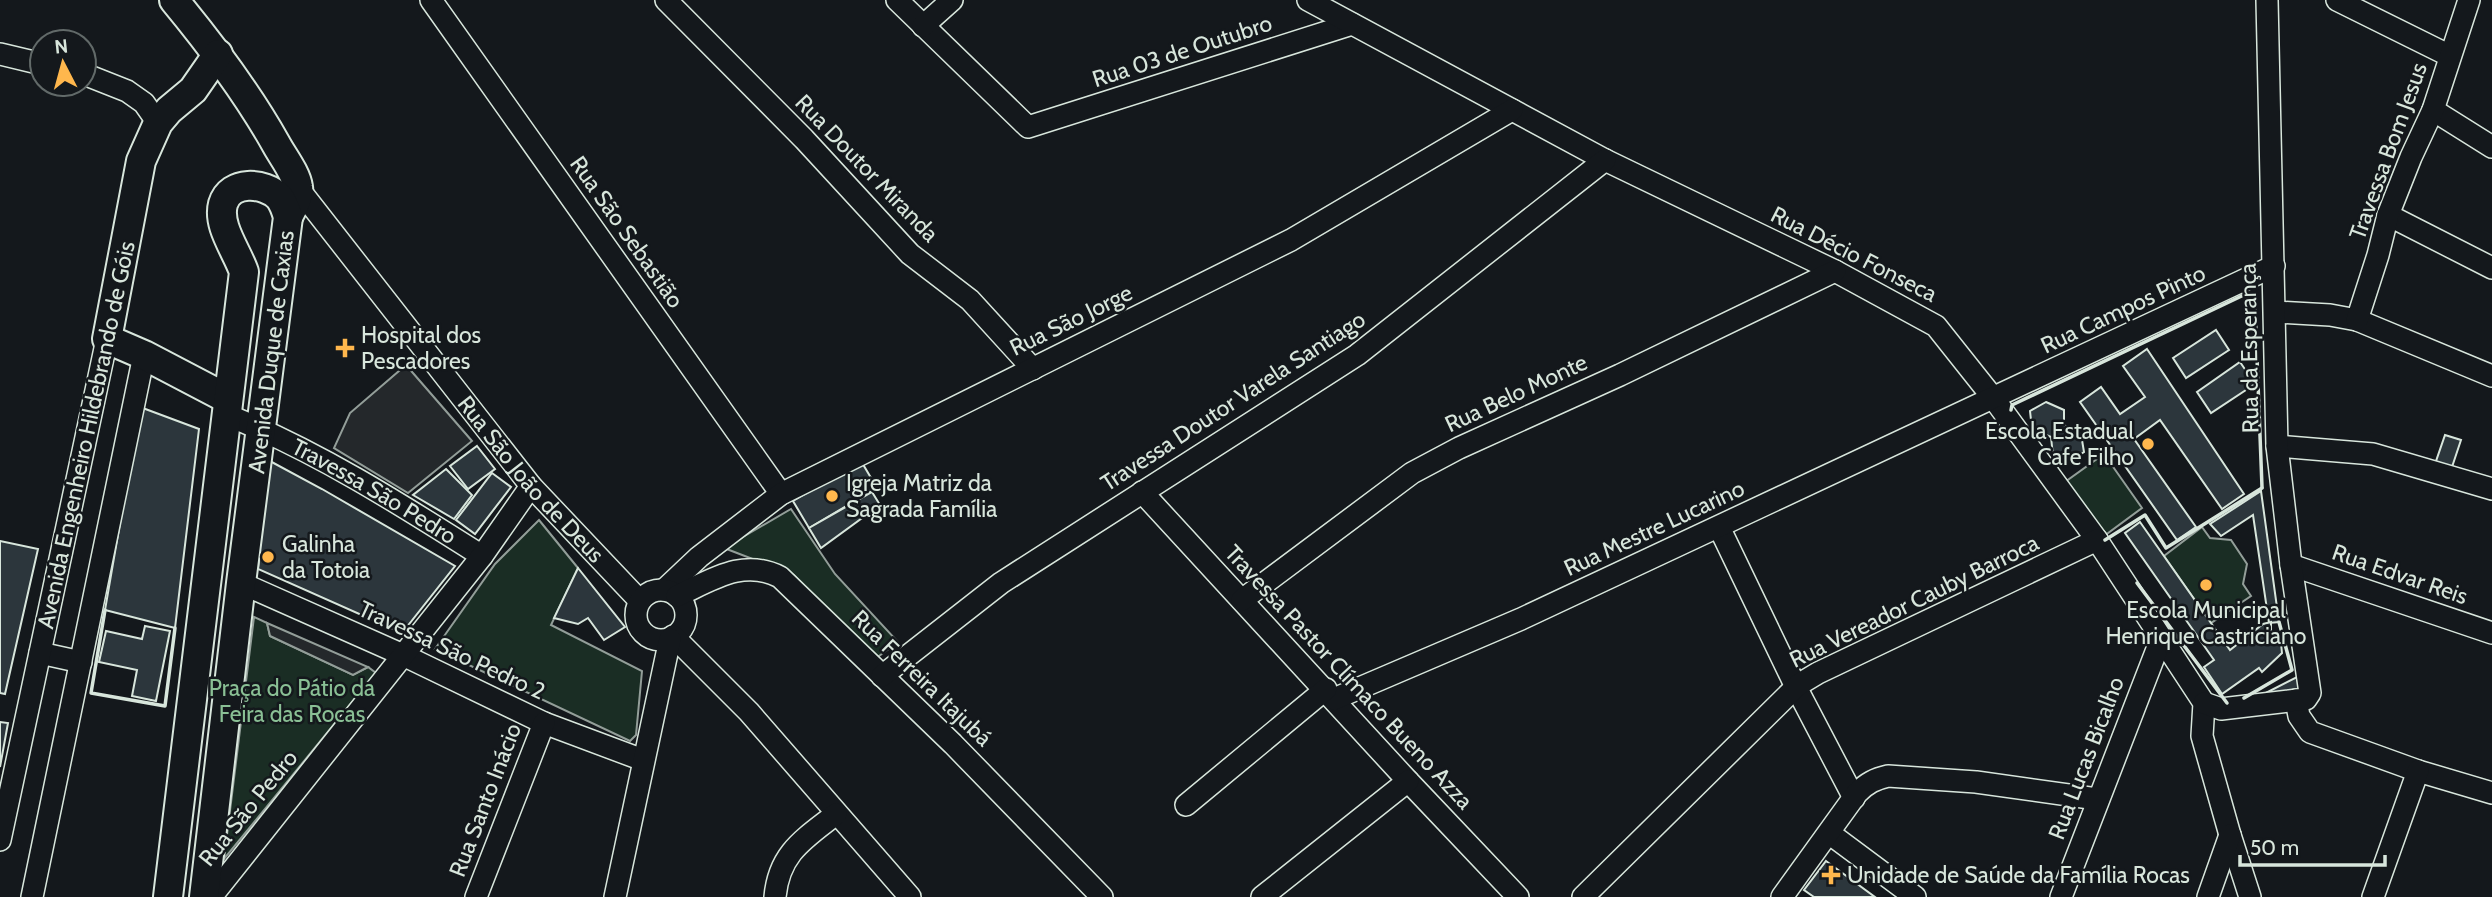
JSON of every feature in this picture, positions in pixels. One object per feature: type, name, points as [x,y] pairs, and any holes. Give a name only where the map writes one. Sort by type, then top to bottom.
[{"type":"main road","name":"Rua São João de Deus","points":[[174,0],[218,54],[253,104],[298,188]]},
{"type":"main road","name":"Avenida Engenheiro Hildebrando de Góis","points":[[107,339],[142,161],[158,123],[169,110],[194,90],[218,54]]},
{"type":"main road","name":"Avenida Duque de Caxias","points":[[169,897],[244,272],[223,224],[223,205],[229,192],[240,186],[252,186],[278,196],[288,217],[204,897]]},
{"type":"main road","points":[[288,217],[298,197],[298,188]]},
{"type":"main road","name":"Travessa São Pedro","points":[[107,339],[144,355],[228,407]]},
{"type":"street","name":"Rua São Sebastião","points":[[431,0],[781,494]]},
{"type":"street","name":"Rua Doutor Miranda","points":[[666,0],[804,139],[910,254],[970,300],[1033,369]]},
{"type":"street","points":[[897,0],[923,26],[952,0]]},
{"type":"street","name":"Rua Décio Fonseca","points":[[1308,0],[1605,160],[1835,271],[1936,326],[1994,399],[2097,540],[2204,703]]},
{"type":"street","name":"Rua da Esperança","points":[[2267,0],[2277,446],[2303,696],[2299,716],[2309,732],[2418,771],[2492,793]]},
{"type":"street","points":[[2337,0],[2450,56]]},
{"type":"street","name":"Travessa Bom Jesus","points":[[2357,320],[2388,215],[2433,110],[2469,0]]},
{"type":"street","name":"Rua 03 de Outubro","points":[[923,26],[1028,127],[1352,24]]},
{"type":"street","points":[[8,56],[28,61]]},
{"type":"street","points":[[98,80],[127,91],[144,103],[158,123]]},
{"type":"street","name":"Rua São Jorge","points":[[671,593],[699,557],[781,494],[1291,240],[1512,110]]},
{"type":"street","points":[[2433,110],[2492,147]]},
{"type":"street","name":"Travessa Doutor Varela Santiago","points":[[882,676],[1001,583],[1357,355],[1605,160]]},
{"type":"street","name":"Rua São João de Deus","points":[[298,188],[531,486],[640,601]]},
{"type":"street","points":[[2388,215],[2492,268]]},
{"type":"street","name":"Rua Campos Pinto","points":[[1994,399],[2274,266]]},
{"type":"street","name":"Rua Belo Monte","points":[[1242,600],[1412,473],[1459,448],[1620,375],[1835,271]]},
{"type":"street","points":[[2275,312],[2330,315],[2357,320],[2492,376]]},
{"type":"street","name":"Avenida Engenheiro Hildebrando de Góis","points":[[0,840],[107,339]]},
{"type":"street","name":"Avenida Engenheiro Hildebrando de Góis","points":[[32,897],[144,355]]},
{"type":"street","name":"Rua Mestre Lucarino","points":[[1186,805],[1330,694],[1521,619],[1994,399]]},
{"type":"street","name":"Travessa São Pedro","points":[[228,407],[261,429],[362,483],[482,556]]},
{"type":"street","points":[[2277,446],[2373,454],[2492,489]]},
{"type":"street","name":"Rua São Pedro","points":[[211,897],[482,556],[531,486]]},
{"type":"street","name":"Travessa Pastor Clímaco Bueno Azza","points":[[1142,492],[1518,897]]},
{"type":"street","points":[[1719,527],[1796,687],[1856,795]]},
{"type":"street","name":"Rua Vereador Cauby Barroca","points":[[1583,897],[1796,687],[1818,673],[2097,540]]},
{"type":"street","name":"Rua Edvar Reis","points":[[2291,565],[2492,633]]},
{"type":"street","name":"Rua Ferreira Itajubá","points":[[671,593],[742,569],[769,571],[785,581],[953,744],[1102,897]]},
{"type":"street","name":"Travessa São Pedro 2","points":[[241,583],[403,655],[544,723],[643,760]]},
{"type":"street","points":[[650,592],[671,593],[684,606],[686,619],[680,631],[671,637],[657,640],[645,635],[638,626],[635,613],[640,601],[650,592]]},
{"type":"street","points":[[615,897],[671,637]]},
{"type":"street","points":[[671,637],[749,712],[910,897]]},
{"type":"street","name":"Rua Lucas Bicalho","points":[[2061,897],[2161,639]]},
{"type":"street","points":[[40,653],[81,662]]},
{"type":"street","points":[[2250,897],[2202,736],[2204,703],[2221,709],[2303,696]]},
{"type":"street","name":"Rua Santo Inácio","points":[[475,897],[544,723]]},
{"type":"street","points":[[2373,897],[2418,771]]},
{"type":"street","points":[[1791,894],[1856,795],[1866,783],[1888,776],[1976,782],[2097,799]]},
{"type":"street","points":[[1262,897],[1408,781]]},
{"type":"street","points":[[775,897],[779,871],[785,858],[836,814]]},
{"type":"street","points":[[1829,833],[1908,895]]},
{"type":"street","points":[[2208,897],[2230,835]]},
{"type":"green space","points":[[2104,454],[2142,508],[2104,536],[2065,482]]},
{"type":"green space","points":[[791,509],[835,574],[898,642],[875,659],[794,575],[724,548]]},
{"type":"green space","points":[[539,520],[578,568],[551,625],[642,671],[636,735],[630,741],[435,649],[495,564]]},
{"type":"green space","points":[[2202,527],[2210,538],[2231,540],[2247,564],[2243,584],[2251,596],[2211,623],[2164,556]]},
{"type":"green space","name":"Praça do Pátio da Feira das Rocas","points":[[254,617],[267,623],[270,636],[353,675],[368,667],[376,673],[224,859]]},
{"type":"shaded area","points":[[406,365],[472,441],[408,493],[334,448],[350,413]]},
{"type":"shaded area","points":[[267,623],[368,667],[353,675],[270,636]]},
{"type":"building","points":[[2216,330],[2229,350],[2186,378],[2173,358]]},
{"type":"building","points":[[2147,349],[2244,494],[2222,509],[2160,420],[2134,439],[2196,527],[2177,540],[2080,402],[2101,387],[2120,414],[2145,397],[2123,366]]},
{"type":"building","points":[[2240,362],[2255,384],[2211,413],[2197,392]]},
{"type":"building","points":[[2046,402],[2064,410],[2064,425],[2081,434],[2084,452],[2070,461],[2053,456],[2051,437],[2032,429],[2030,411]]},
{"type":"building","points":[[140,407],[199,429],[175,628],[105,610]]},
{"type":"building","points":[[2445,435],[2461,440],[2450,473],[2434,467]]},
{"type":"building","points":[[477,446],[495,469],[468,489],[450,466]]},
{"type":"building","points":[[268,460],[455,566],[402,633],[258,569]]},
{"type":"building","name":"Igreja Matriz da Sagrada Família","points":[[861,461],[877,488],[809,528],[793,501]]},
{"type":"building","points":[[446,469],[472,495],[454,519],[413,495]]},
{"type":"building","points":[[492,473],[511,487],[475,534],[456,520]]},
{"type":"building","points":[[2261,491],[2279,622],[2269,623],[2253,515],[2221,536],[2210,524]]},
{"type":"building","points":[[872,492],[880,505],[821,548],[809,528]]},
{"type":"building","points":[[2140,522],[2230,650],[2263,624],[2271,622],[2271,632],[2280,634],[2282,653],[2262,672],[2259,668],[2222,694],[2204,667],[2214,660],[2125,533]]},
{"type":"building","points":[[0,541],[38,549],[5,694],[0,693]]},
{"type":"building","points":[[578,568],[625,627],[604,640],[588,618],[578,624],[554,618]]},
{"type":"building","points":[[145,626],[170,631],[156,701],[132,696],[137,670],[99,662],[106,631],[142,639]]},
{"type":"building","points":[[2301,675],[2302,689],[2256,698]]},
{"type":"building","points":[[0,722],[8,723],[0,767]]},
{"type":"building","name":"Unidade de Saúde da Família Rocas","points":[[1826,861],[1875,897],[1814,897],[1804,890]]},
{"type":"wall","points":[[2011,410],[2012,405],[2248,293],[2255,306],[2262,487]]},
{"type":"wall","points":[[2105,540],[2145,515],[2166,548],[2262,488]]},
{"type":"wall","points":[[2137,583],[2227,703]]},
{"type":"wall","points":[[105,610],[91,693],[165,706],[175,628]]},
{"type":"wall","points":[[2244,698],[2292,670],[2279,622]]},
{"type":"place","name":"Hospital dos Pescadores","points":[[345,348]]},
{"type":"place","name":"Escola Estadual Cafe Filho","points":[[2148,444]]},
{"type":"place","name":"Igreja Matriz da Sagrada Família","points":[[832,496]]},
{"type":"place","name":"Galinha da Totoia","points":[[268,557]]},
{"type":"place","name":"Escola Municipal Henrique Castriciano","points":[[2206,585]]},
{"type":"place","name":"Unidade de Saúde da Família Rocas","points":[[1831,875]]}]
